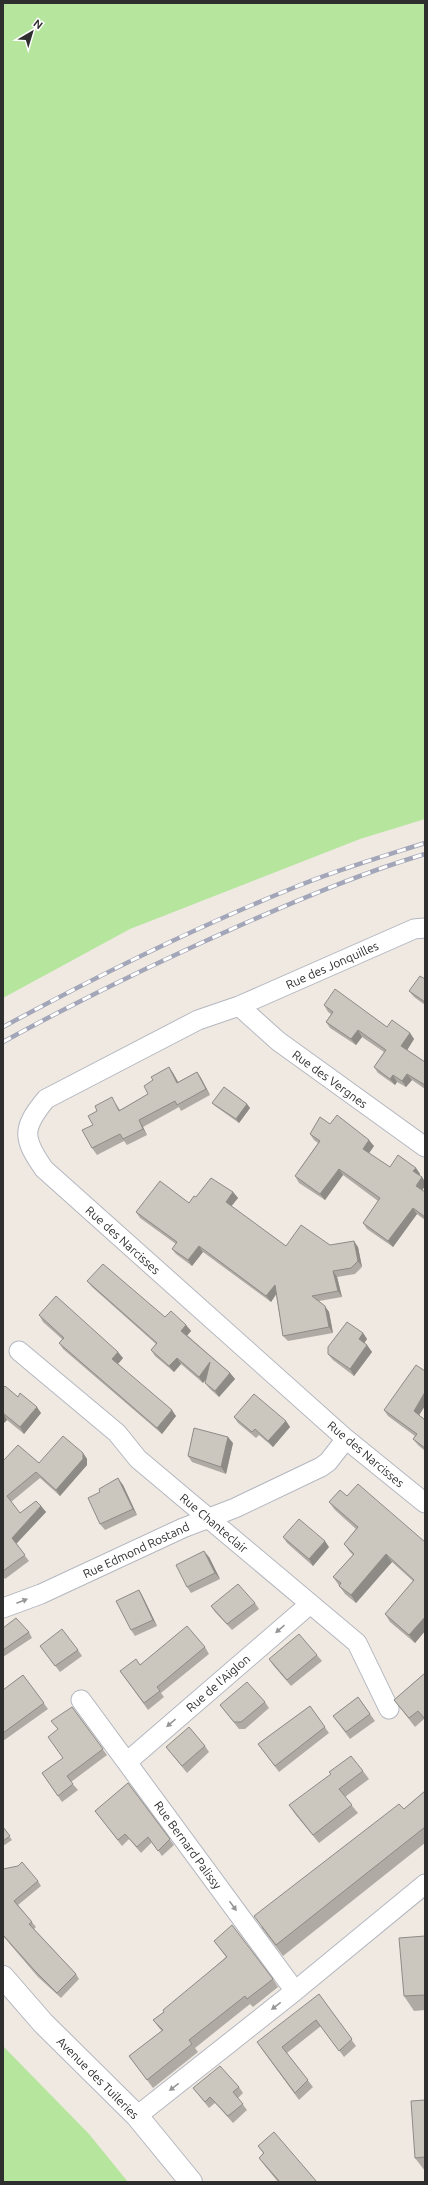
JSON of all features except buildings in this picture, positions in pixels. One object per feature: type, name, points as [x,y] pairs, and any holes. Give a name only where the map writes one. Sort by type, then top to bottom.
[{"type":"main road","name":"Avenue des Tuileries","points":[[3,1977],[43,2023],[136,2116],[191,2182]]},
{"type":"street","name":"Rue des Jonquilles","points":[[239,1006],[414,929],[425,928]]},
{"type":"street","name":"Rue des Vergnes","points":[[239,1006],[284,1046],[425,1147]]},
{"type":"street","name":"Rue des Narcisses","points":[[239,1006],[198,1020],[46,1099],[31,1117],[28,1135],[31,1151],[44,1169],[346,1439],[425,1502]]},
{"type":"street","name":"Rue Chanteclair","points":[[19,1350],[118,1433],[138,1459],[357,1644],[389,1709]]},
{"type":"street","name":"Rue Edmond Rostand","points":[[3,1608],[41,1594],[208,1517],[235,1508],[321,1467],[328,1462],[346,1439]]},
{"type":"street","name":"Rue de l'Aiglon","points":[[127,1762],[310,1604]]},
{"type":"street","name":"Rue Bernard Palissy","points":[[81,1700],[295,1991]]},
{"type":"street","points":[[136,2116],[295,1991],[425,1884]]},
{"type":"green space","points":[[3,3],[425,3],[425,819],[360,839],[130,929],[3,998]]},
{"type":"green space","points":[[3,2046],[89,2134],[128,2182],[3,2182]]},
{"type":"railway","points":[[3,1027],[74,989],[219,919],[326,875],[425,843]]},
{"type":"railway","points":[[3,1042],[187,949],[315,894],[425,854]]}]
